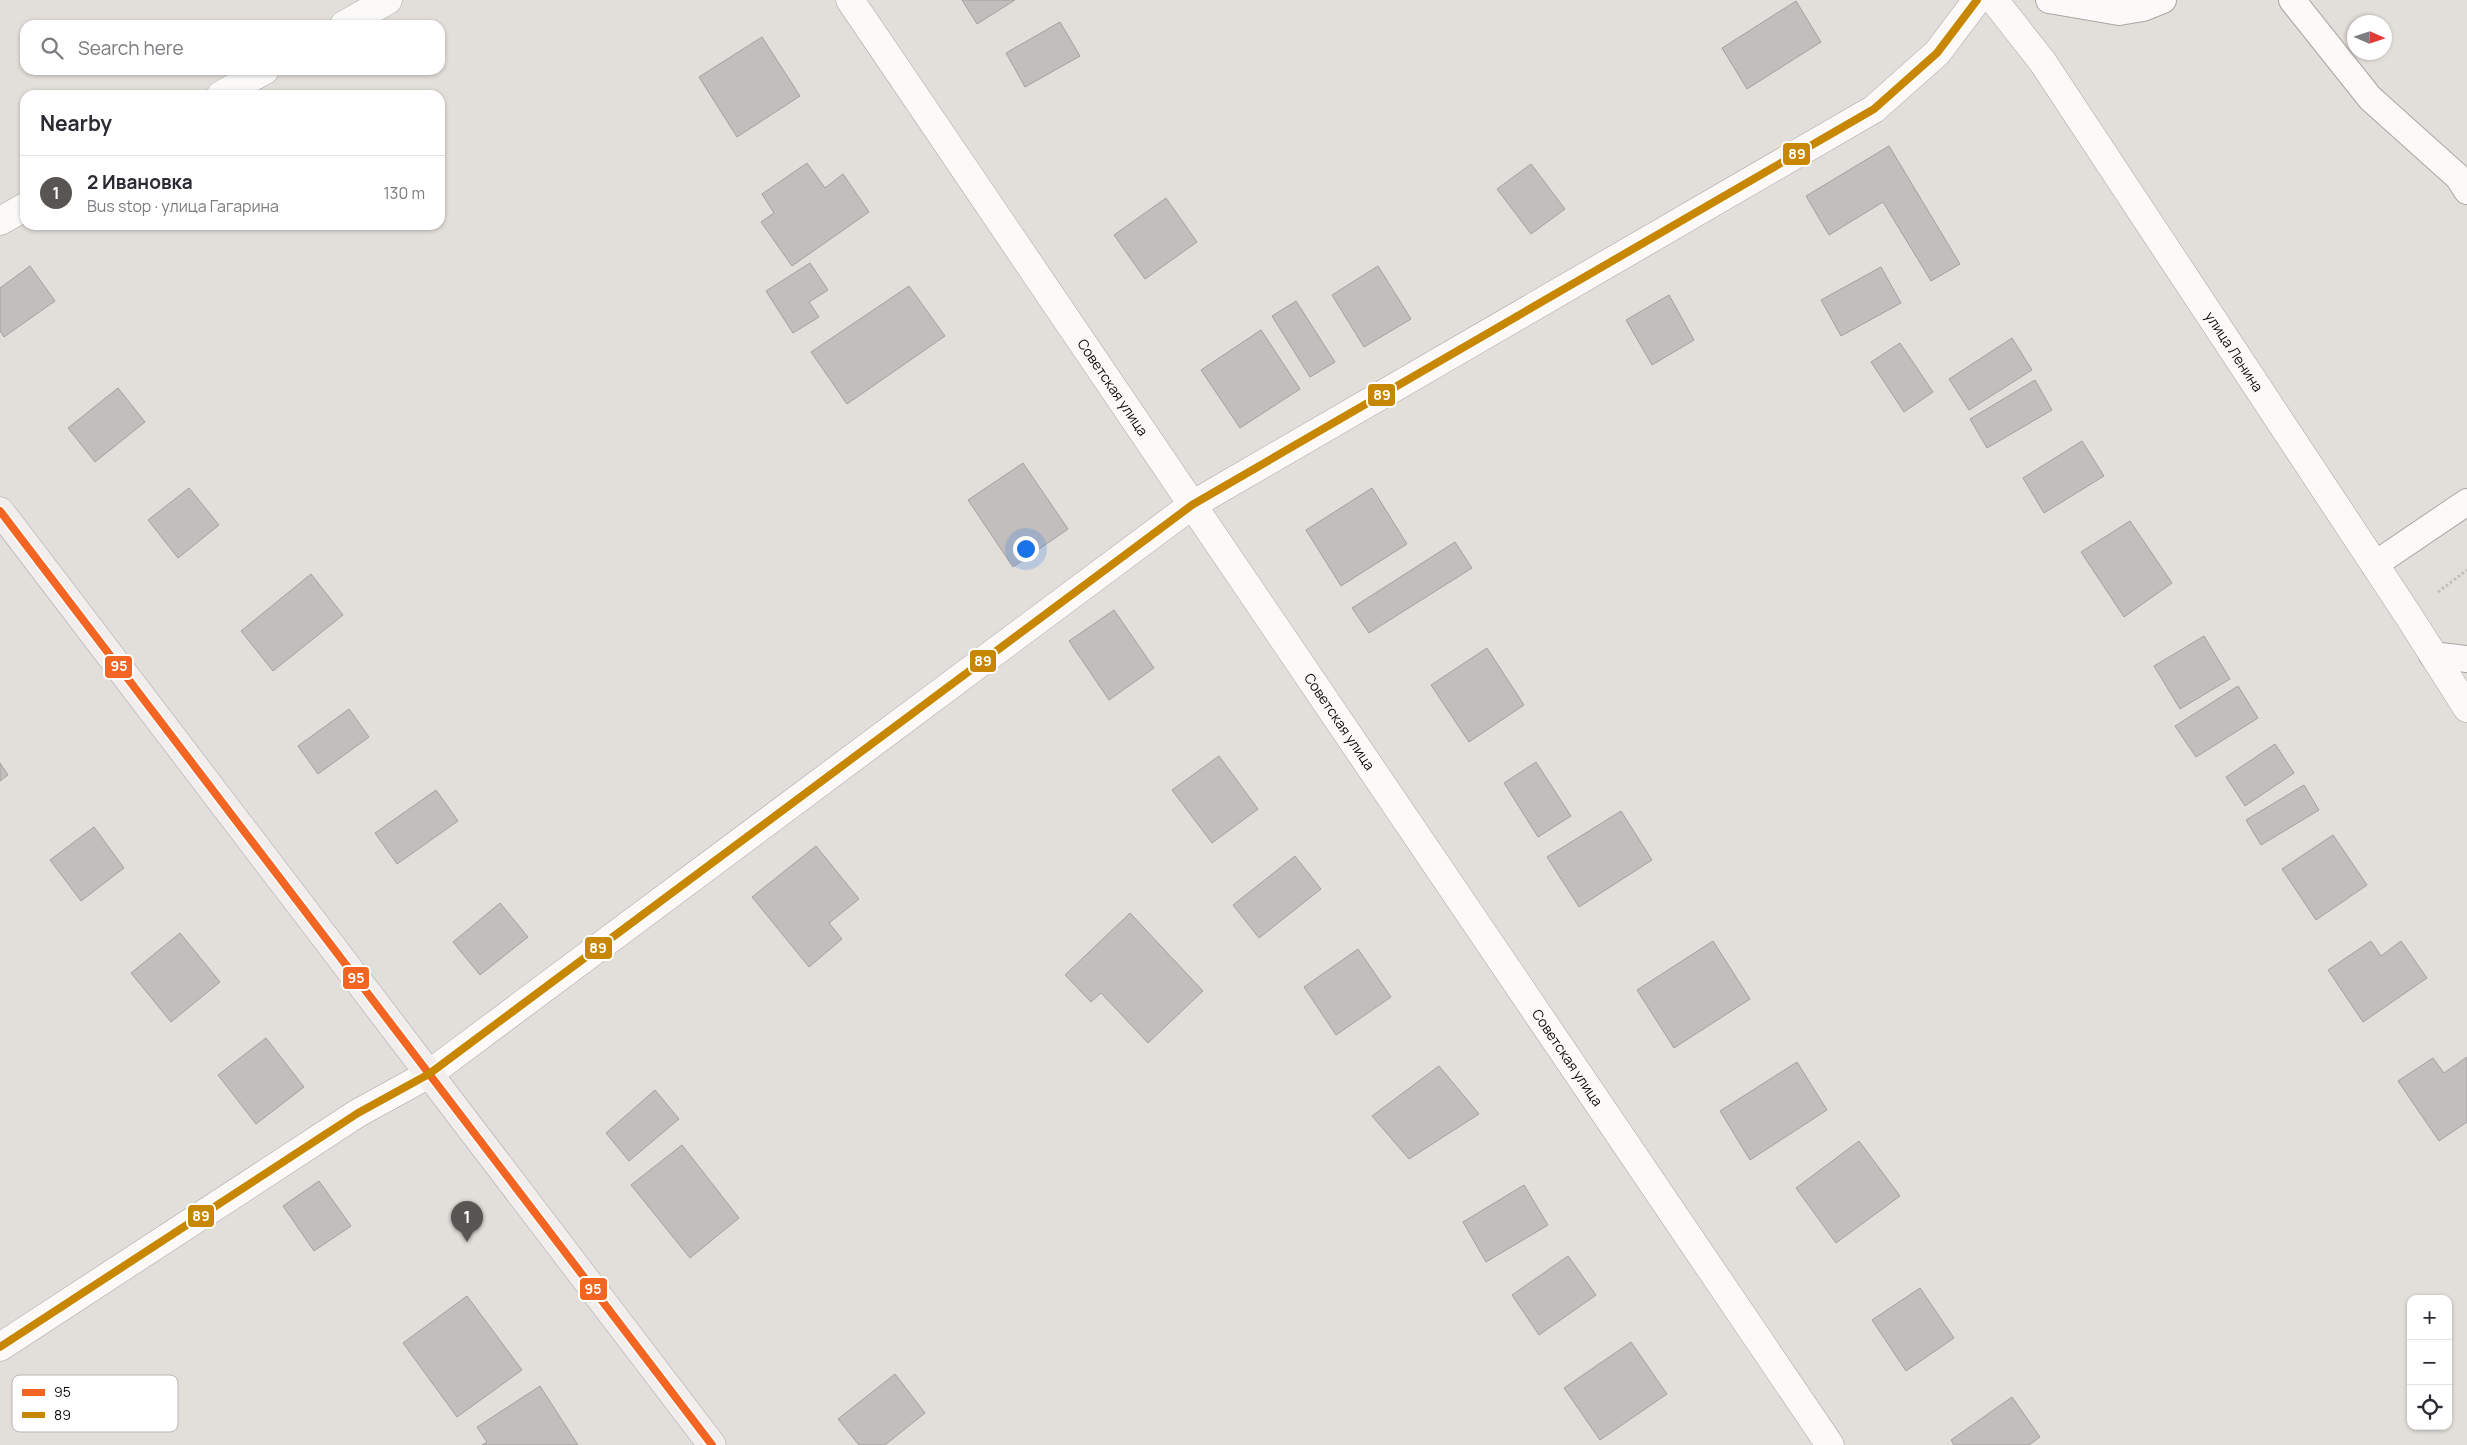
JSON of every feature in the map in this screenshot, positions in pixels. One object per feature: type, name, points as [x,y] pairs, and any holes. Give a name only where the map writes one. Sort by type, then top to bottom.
[{"type":"street","points":[[353,20],[388,0]]},
{"type":"street","name":"Советская улица","points":[[850,0],[1830,1445]]},
{"type":"street","points":[[0,1347],[358,1113],[429,1074],[1192,505],[1874,109],[1937,53],[1977,0]]},
{"type":"street","name":"улица Ленина","points":[[1994,0],[2042,61],[2467,708]]},
{"type":"street","points":[[230,90],[256,75]]},
{"type":"street","points":[[0,221],[20,210]]},
{"type":"street","points":[[0,511],[712,1445]]},
{"type":"lane","points":[[2049,0],[2119,12],[2142,8],[2163,0]]},
{"type":"lane","points":[[2292,0],[2370,98],[2458,177],[2467,191]]},
{"type":"lane","points":[[2374,564],[2467,502]]},
{"type":"lane","points":[[2432,655],[2467,659]]},
{"type":"building","points":[[962,0],[1015,0],[977,24]]},
{"type":"building","points":[[1796,1],[1821,42],[1747,89],[1722,48]]},
{"type":"building","points":[[1060,22],[1080,56],[1025,87],[1006,53]]},
{"type":"building","points":[[762,37],[800,96],[737,137],[699,77]]},
{"type":"building","points":[[1889,146],[1960,264],[1931,281],[1883,202],[1829,235],[1806,196]]},
{"type":"building","points":[[807,163],[825,188],[843,174],[869,212],[792,266],[761,222],[774,213],[762,194]]},
{"type":"building","points":[[1531,164],[1565,209],[1531,234],[1497,189]]},
{"type":"building","points":[[1166,198],[1197,242],[1145,279],[1114,235]]},
{"type":"building","points":[[810,263],[828,290],[809,302],[819,317],[793,333],[766,291]]},
{"type":"building","points":[[30,266],[55,301],[4,337],[0,331],[0,288]]},
{"type":"building","points":[[1378,266],[1411,319],[1364,347],[1332,295]]},
{"type":"building","points":[[1881,267],[1901,303],[1841,336],[1821,300]]},
{"type":"building","points":[[909,286],[945,336],[847,404],[811,352]]},
{"type":"building","points":[[1669,295],[1694,340],[1652,365],[1626,320]]},
{"type":"building","points":[[1296,301],[1335,362],[1310,377],[1272,316]]},
{"type":"building","points":[[1261,330],[1300,389],[1240,428],[1201,370]]},
{"type":"building","points":[[2012,338],[2032,370],[1969,410],[1949,379]]},
{"type":"building","points":[[1900,343],[1933,392],[1904,412],[1871,362]]},
{"type":"building","points":[[2035,380],[2052,410],[1987,448],[1970,419]]},
{"type":"building","points":[[118,388],[145,422],[95,462],[68,428]]},
{"type":"building","points":[[2082,441],[2104,476],[2044,513],[2023,478]]},
{"type":"building","points":[[1023,463],[1068,529],[1013,567],[968,500]]},
{"type":"building","points":[[189,488],[219,525],[178,558],[148,520]]},
{"type":"building","points":[[1372,488],[1407,544],[1341,586],[1306,530]]},
{"type":"building","points":[[2130,521],[2172,583],[2124,617],[2081,552]]},
{"type":"building","points":[[1455,542],[1472,568],[1369,633],[1352,608]]},
{"type":"building","points":[[311,574],[343,615],[273,671],[241,631]]},
{"type":"building","points":[[1114,610],[1154,668],[1109,700],[1069,641]]},
{"type":"building","points":[[2204,636],[2230,679],[2180,709],[2154,666]]},
{"type":"building","points":[[1487,648],[1524,705],[1469,742],[1431,685]]},
{"type":"building","points":[[2238,686],[2258,718],[2196,757],[2175,726]]},
{"type":"building","points":[[349,709],[369,737],[318,774],[298,746]]},
{"type":"building","points":[[2275,744],[2294,773],[2245,806],[2226,777]]},
{"type":"building","points":[[1219,756],[1258,809],[1212,843],[1172,790]]},
{"type":"building","points":[[1536,762],[1571,816],[1538,837],[1504,783]]},
{"type":"building","points":[[0,763],[8,775],[0,781]]},
{"type":"building","points":[[2304,785],[2319,810],[2261,845],[2246,820]]},
{"type":"building","points":[[436,790],[458,821],[397,864],[375,833]]},
{"type":"building","points":[[1621,811],[1652,860],[1579,907],[1547,857]]},
{"type":"building","points":[[94,827],[124,868],[81,901],[50,860]]},
{"type":"building","points":[[2333,835],[2367,885],[2316,920],[2282,869]]},
{"type":"building","points":[[816,846],[859,899],[829,923],[842,939],[809,967],[752,897]]},
{"type":"building","points":[[1295,856],[1321,889],[1259,938],[1233,905]]},
{"type":"building","points":[[500,903],[528,937],[480,975],[453,942]]},
{"type":"building","points":[[1130,913],[1203,991],[1148,1043],[1101,993],[1091,1002],[1065,975]]},
{"type":"building","points":[[180,933],[220,982],[171,1022],[131,973]]},
{"type":"building","points":[[1713,941],[1750,999],[1674,1048],[1637,990]]},
{"type":"building","points":[[2371,941],[2381,956],[2401,941],[2427,978],[2363,1022],[2328,970]]},
{"type":"building","points":[[1358,949],[1391,997],[1336,1035],[1304,987]]},
{"type":"building","points":[[266,1038],[304,1087],[256,1124],[218,1075]]},
{"type":"building","points":[[2467,1057],[2467,1122],[2439,1141],[2398,1081],[2433,1058],[2444,1073]]},
{"type":"building","points":[[1797,1062],[1827,1110],[1750,1160],[1720,1111]]},
{"type":"building","points":[[1439,1066],[1479,1114],[1409,1159],[1372,1116]]},
{"type":"building","points":[[655,1090],[679,1119],[629,1161],[606,1133]]},
{"type":"building","points":[[1859,1141],[1900,1196],[1836,1243],[1796,1188]]},
{"type":"building","points":[[682,1145],[739,1218],[690,1258],[631,1185]]},
{"type":"building","points":[[319,1181],[351,1226],[314,1251],[283,1206]]},
{"type":"building","points":[[1524,1185],[1548,1225],[1486,1262],[1463,1222]]},
{"type":"building","points":[[1568,1256],[1596,1295],[1539,1335],[1512,1295]]},
{"type":"building","points":[[1920,1288],[1954,1338],[1906,1371],[1872,1320]]},
{"type":"building","points":[[467,1296],[522,1370],[457,1417],[403,1343]]},
{"type":"building","points":[[1631,1342],[1667,1394],[1600,1440],[1564,1388]]},
{"type":"building","points":[[895,1374],[925,1413],[885,1445],[859,1445],[838,1419]]},
{"type":"building","points":[[540,1386],[578,1445],[482,1445],[487,1442],[477,1427]]},
{"type":"building","points":[[2012,1397],[2040,1437],[2029,1445],[1954,1445],[1951,1440]]},
{"type":"transit line","name":"89","points":[[0,1347],[358,1113],[429,1074],[1192,505],[1874,109],[1937,53],[1977,0]]},
{"type":"transit line","name":"95","points":[[0,511],[712,1445]]},
{"type":"place","name":"2 Ивановка","points":[[467,1242]]}]
